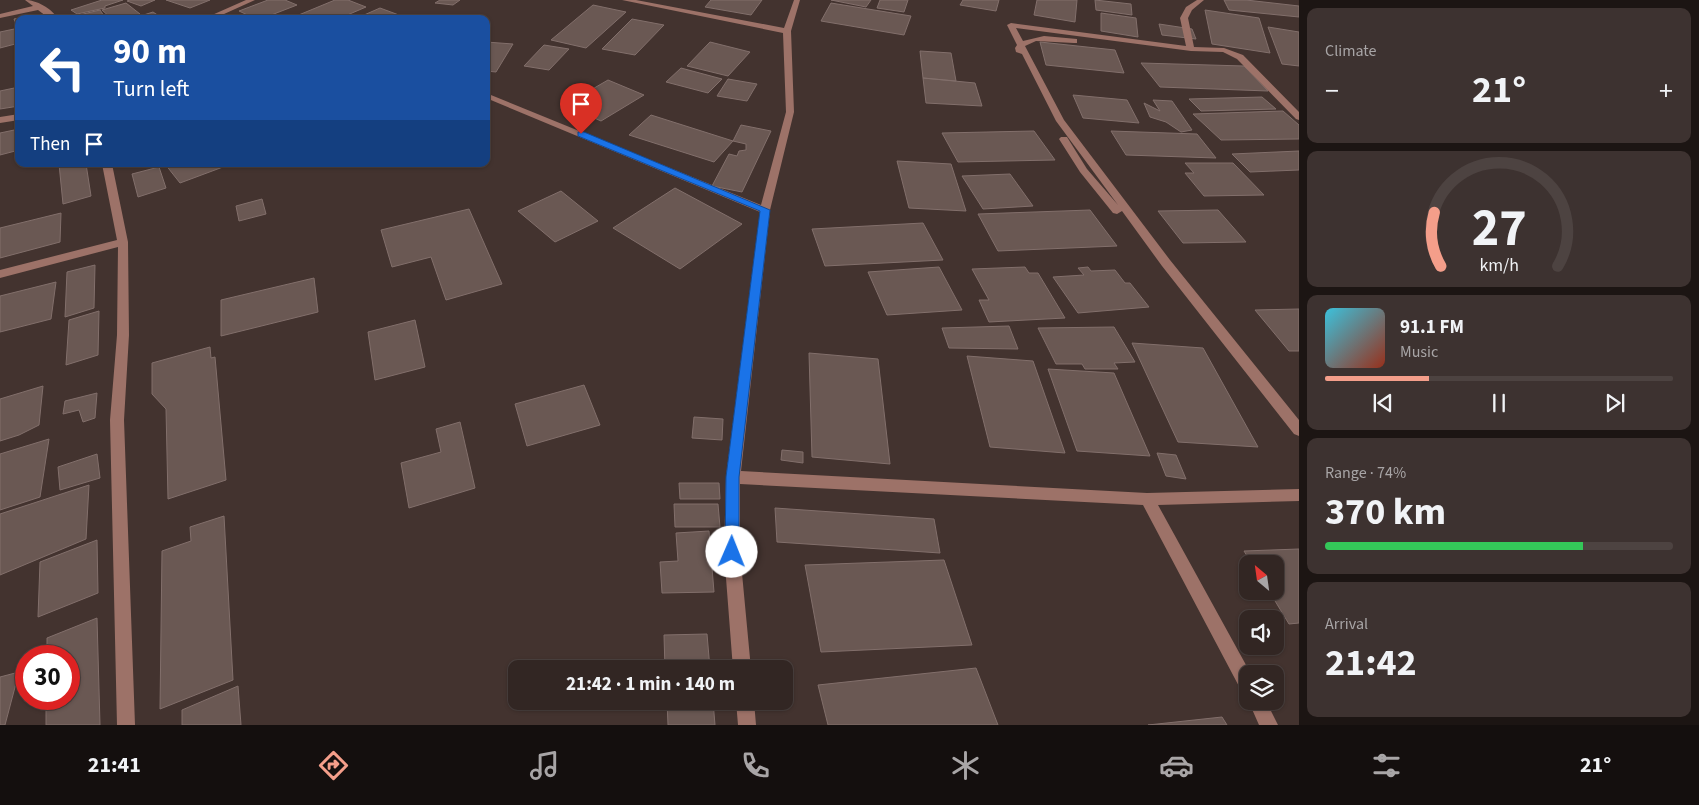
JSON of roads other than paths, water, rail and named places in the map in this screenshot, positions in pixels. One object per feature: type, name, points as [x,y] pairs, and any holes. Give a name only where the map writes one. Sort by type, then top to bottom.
[{"type":"street","points":[[28,0],[52,15]]},
{"type":"street","points":[[224,15],[252,0]]},
{"type":"street","points":[[625,0],[787,31]]},
{"type":"street","points":[[741,660],[732,552],[733,477],[765,210],[790,112],[787,31],[797,0]]},
{"type":"street","points":[[1191,49],[1184,18],[1190,9],[1201,0]]},
{"type":"street","points":[[0,16],[40,7]]},
{"type":"street","points":[[1191,49],[1011,25],[1060,121],[1166,263],[1299,431]]},
{"type":"street","points":[[1299,117],[1240,57],[1224,50],[1035,38],[1023,42],[1019,48],[1040,98],[1083,170],[1299,431]]},
{"type":"street","points":[[490,97],[765,210]]},
{"type":"street","points":[[0,120],[15,118]]},
{"type":"street","points":[[108,167],[123,242],[123,335],[117,420],[126,725]]},
{"type":"street","points":[[0,274],[123,242]]},
{"type":"street","points":[[733,477],[1147,499],[1299,495]]},
{"type":"street","points":[[1147,499],[1239,669]]},
{"type":"street","points":[[746,710],[747,725]]},
{"type":"street","points":[[1261,710],[1269,725]]}]
